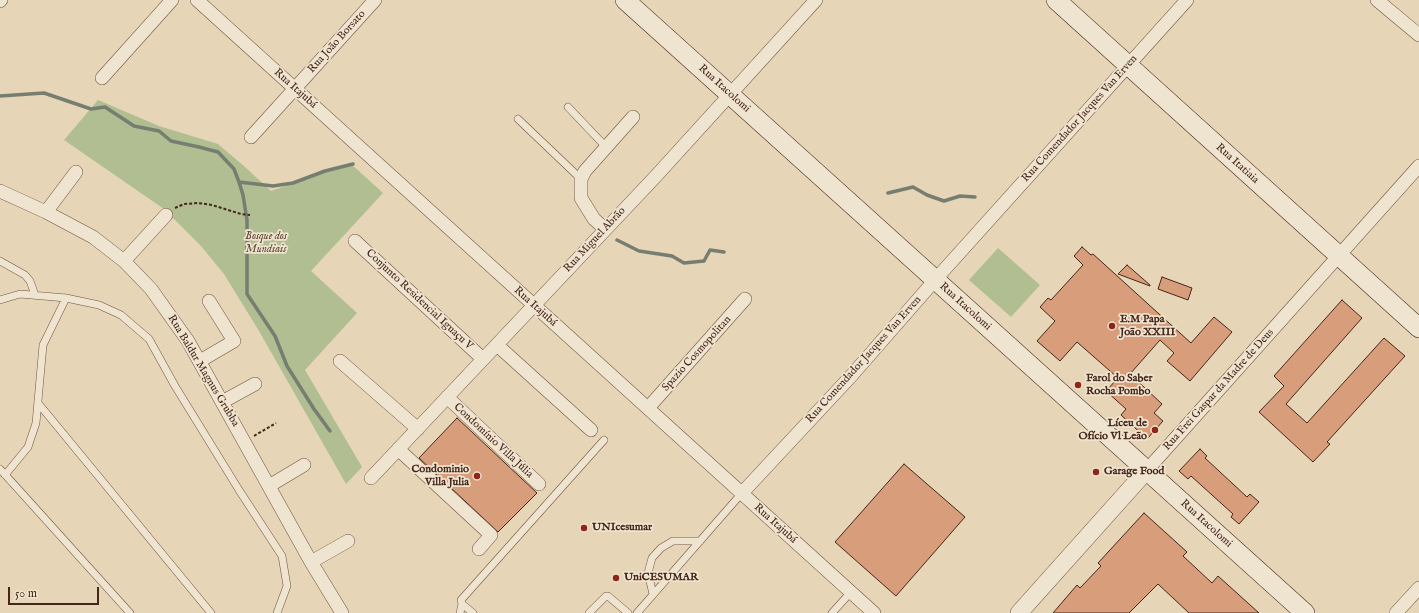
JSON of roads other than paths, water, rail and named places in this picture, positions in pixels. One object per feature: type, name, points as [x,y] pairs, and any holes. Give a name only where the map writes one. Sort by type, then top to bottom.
[{"type":"main road","name":"Rua Itacolomi","points":[[625,0],[1305,613]]},
{"type":"main road","name":"Rua Itatiaia","points":[[1056,0],[1419,328]]},
{"type":"street","points":[[102,78],[172,0]]},
{"type":"street","name":"Rua Itajubá","points":[[197,0],[874,613]]},
{"type":"street","name":"Rua João Borsato","points":[[252,137],[375,0]]},
{"type":"street","name":"Rua Miguel Abrão","points":[[371,478],[605,229],[816,0]]},
{"type":"street","name":"Rua Comendador Jacques Van Erven","points":[[742,494],[852,375],[935,280],[1187,0]]},
{"type":"street","points":[[1377,0],[1419,35]]},
{"type":"street","points":[[605,229],[594,219],[581,198],[581,179],[585,171],[633,117]]},
{"type":"street","name":"Rua Frei Gaspar da Madre de Deus","points":[[1019,613],[1419,166]]},
{"type":"street","points":[[46,212],[76,172]]},
{"type":"street","name":"Rua Baldur Magnus Grubba","points":[[0,191],[46,212],[93,237],[124,261],[151,289],[184,335],[200,361],[311,562],[342,613]]},
{"type":"street","points":[[124,261],[166,215]]},
{"type":"street","name":"Conjunto Residencial Iguaçu V","points":[[355,241],[483,359]]},
{"type":"street","name":"Spazio Cosmopolitan","points":[[648,408],[745,299]]},
{"type":"street","points":[[200,361],[234,341],[209,301]]},
{"type":"street","points":[[497,344],[591,430]]},
{"type":"street","points":[[340,361],[418,429]]},
{"type":"street","points":[[222,402],[254,384]]},
{"type":"street","name":"Condomínio Villa Júlia","points":[[447,397],[539,484]]},
{"type":"street","points":[[398,449],[491,535],[479,549]]},
{"type":"street","points":[[269,486],[304,465]]},
{"type":"street","points":[[311,562],[348,542]]},
{"type":"street","points":[[1396,613],[1419,588]]},
{"type":"lane","points":[[568,107],[606,147]]},
{"type":"lane","points":[[518,119],[581,179]]},
{"type":"lane","points":[[0,262],[25,275],[30,281],[35,295]]},
{"type":"lane","points":[[0,300],[20,294],[66,298],[99,305],[121,315],[149,339],[227,470],[282,556],[287,586],[277,613]]},
{"type":"lane","points":[[66,298],[43,346],[36,423],[28,447],[2,472],[130,613]]},
{"type":"lane","points":[[38,403],[211,613]]},
{"type":"lane","points":[[460,613],[462,600],[604,440]]},
{"type":"lane","name":"Rua Comendador Jacques Van Erven","points":[[637,613],[742,494]]},
{"type":"lane","points":[[653,594],[648,573],[652,558],[661,548],[673,541],[700,541]]},
{"type":"lane","points":[[832,613],[851,592]]},
{"type":"lane","points":[[589,613],[606,596],[608,596],[628,613]]},
{"type":"lane","points":[[462,604],[473,613]]},
{"type":"waterway","points":[[0,96],[44,93],[91,109],[105,107],[134,126],[159,131],[171,141],[218,152],[234,169],[243,195],[247,220],[247,294],[275,336],[287,366],[314,409],[330,431]]},
{"type":"waterway","points":[[239,182],[273,186],[293,183],[325,171],[353,164]]},
{"type":"waterway","points":[[888,193],[913,187],[927,195],[944,201],[960,196],[975,197]]},
{"type":"waterway","points":[[617,240],[639,251],[672,256],[684,263],[704,261],[710,250],[724,252]]},
{"type":"place","name":"E.M Papa João XXIII","points":[[1112,326]]},
{"type":"place","name":"Farol do Saber Rocha Pombo","points":[[1078,385]]},
{"type":"place","name":"Líceu de Ofício Vl Leão","points":[[1155,430]]},
{"type":"place","name":"Garage Food","points":[[1096,472]]},
{"type":"place","name":"Condominio Villa Julia","points":[[477,476]]},
{"type":"place","name":"UNIcesumar","points":[[584,528]]},
{"type":"place","name":"UniCESUMAR","points":[[616,578]]},
{"type":"park label","name":"Bosque dos Mundiais","points":[[266,243]]}]
